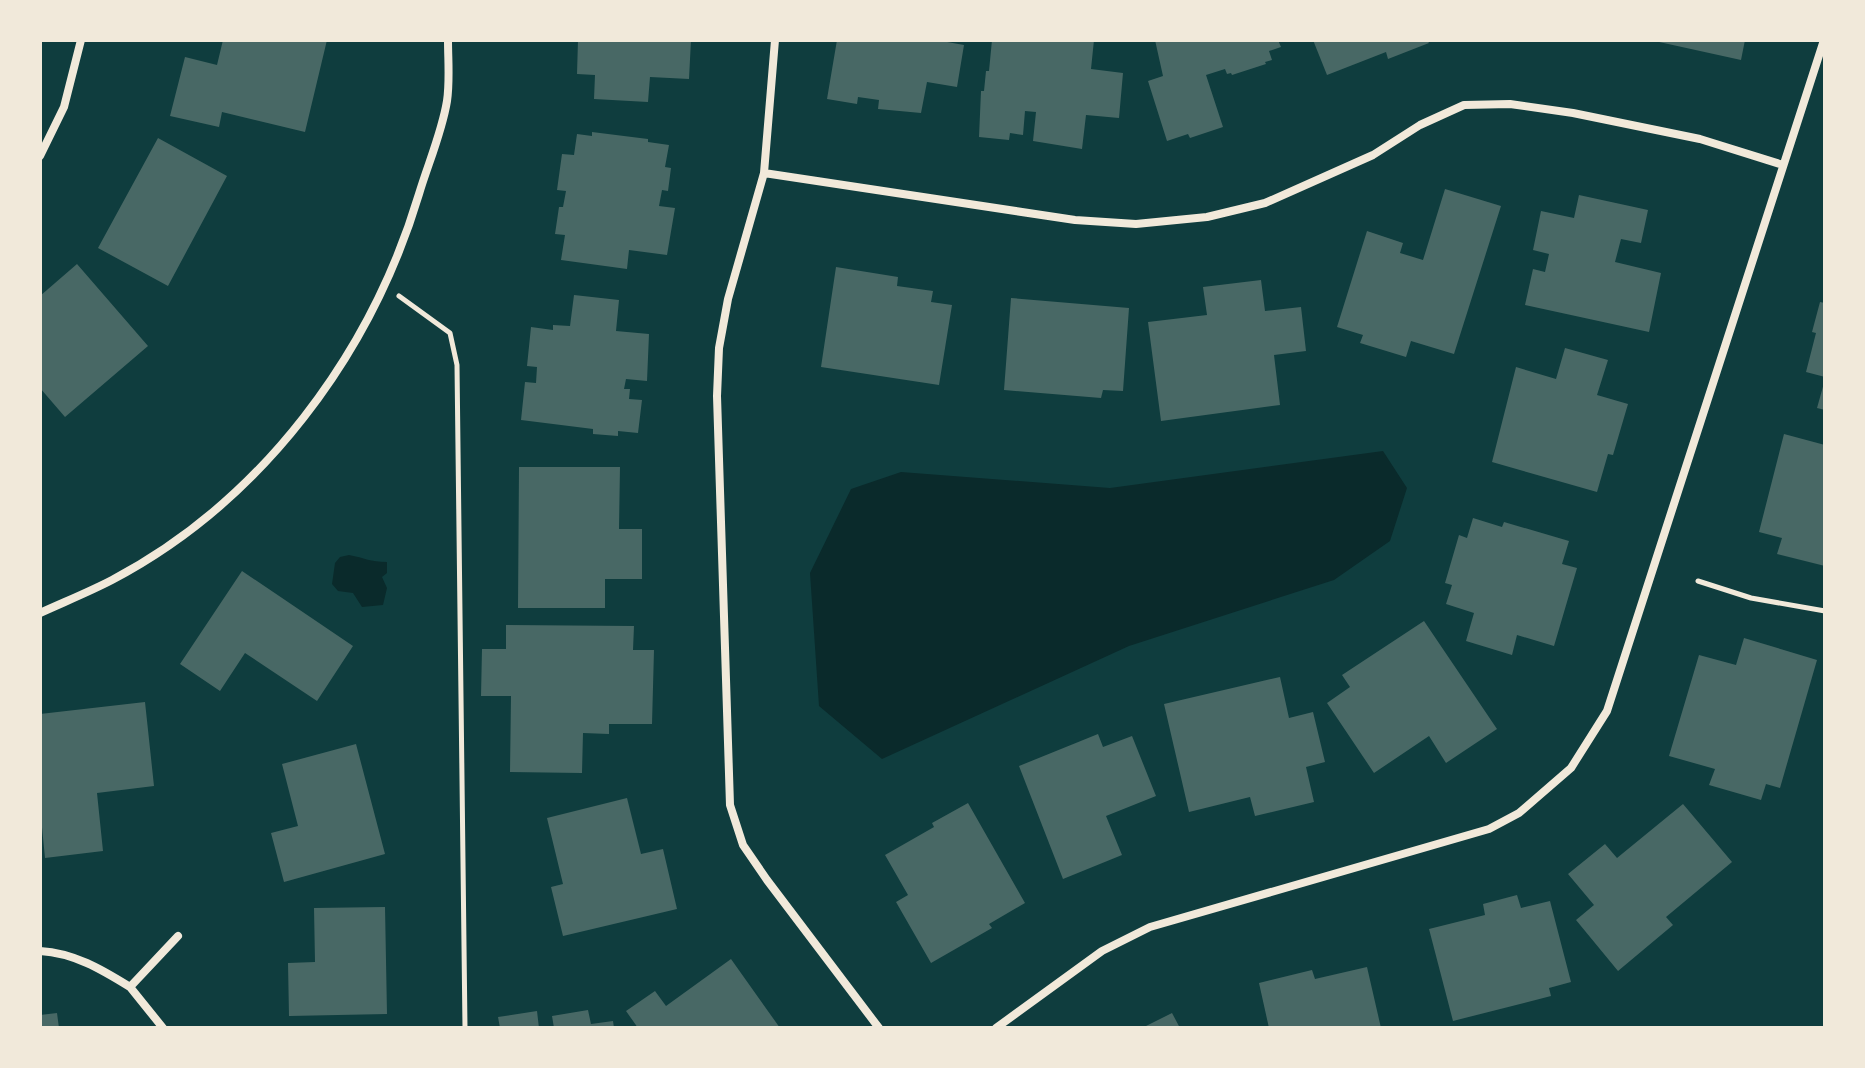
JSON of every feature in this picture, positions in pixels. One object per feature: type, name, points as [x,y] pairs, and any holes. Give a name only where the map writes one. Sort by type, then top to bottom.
[{"type":"street","points":[[40,156],[64,107],[81,40]]},
{"type":"street","points":[[40,613],[112,579],[206,517],[264,463],[309,412],[347,357],[385,287],[407,234],[447,101],[448,40]]},
{"type":"street","points":[[775,40],[764,173],[728,299],[719,348],[717,396],[730,805],[743,845],[751,857],[879,1028]]},
{"type":"street","points":[[996,1028],[1102,951],[1150,927],[1489,829],[1519,813],[1571,768],[1607,711],[1824,40]]},
{"type":"street","points":[[764,173],[1075,220],[1151,223],[1207,217],[1265,203],[1373,155],[1420,125],[1464,105],[1510,104],[1573,113],[1700,139],[1783,165]]},
{"type":"street","points":[[130,987],[178,936]]},
{"type":"street","points":[[40,951],[62,952],[101,968],[130,987],[163,1028]]},
{"type":"path","points":[[385,287],[419,308],[450,333],[457,365],[465,1028]]},
{"type":"path","points":[[1698,581],[1751,598],[1825,611]]},
{"type":"water","points":[[1383,451],[1407,488],[1390,541],[1334,580],[1129,646],[882,759],[819,706],[810,573],[851,489],[901,472],[1110,488]]},
{"type":"water","points":[[349,555],[387,562],[387,573],[382,577],[387,588],[383,605],[362,607],[353,593],[338,591],[332,584],[335,563],[340,557]]},
{"type":"building","points":[[223,40],[327,40],[305,132],[222,112],[219,127],[170,116],[185,57],[217,65]]},
{"type":"building","points":[[578,40],[691,40],[689,79],[650,77],[648,102],[594,99],[595,75],[577,74]]},
{"type":"building","points":[[837,40],[936,40],[964,45],[957,87],[927,82],[921,113],[878,109],[879,100],[858,97],[857,104],[827,99]]},
{"type":"building","points":[[992,40],[1094,40],[1091,69],[1123,73],[1119,118],[1086,115],[1082,149],[1033,141],[1036,112],[1025,111],[1023,135],[1010,133],[1009,140],[979,137],[981,91],[984,91],[986,71],[989,71]]},
{"type":"building","points":[[1155,40],[1278,40],[1281,47],[1269,51],[1272,60],[1266,64],[1232,75],[1227,74],[1225,69],[1206,75],[1223,127],[1190,138],[1188,134],[1167,141],[1148,81],[1163,76]]},
{"type":"building","points":[[1313,40],[1427,40],[1429,43],[1388,59],[1386,52],[1327,75]]},
{"type":"building","points":[[1650,40],[1745,40],[1741,60]]},
{"type":"building","points":[[592,132],[648,139],[648,142],[669,145],[665,167],[671,168],[668,191],[662,190],[659,206],[675,208],[667,255],[629,250],[627,269],[561,260],[565,235],[555,234],[559,207],[563,207],[566,191],[557,190],[562,154],[574,155],[577,134],[592,136]]},
{"type":"building","points":[[158,138],[227,176],[168,286],[98,248]]},
{"type":"building","points":[[1445,189],[1501,206],[1454,354],[1411,341],[1406,357],[1360,343],[1363,335],[1337,327],[1367,231],[1403,243],[1400,253],[1423,260]]},
{"type":"building","points":[[1579,195],[1648,210],[1641,243],[1621,239],[1615,262],[1661,273],[1649,332],[1525,305],[1533,269],[1545,272],[1549,254],[1533,250],[1541,211],[1574,218]]},
{"type":"building","points":[[77,264],[148,346],[65,417],[40,388],[40,296]]},
{"type":"building","points":[[836,267],[898,277],[897,286],[933,291],[931,302],[952,305],[939,385],[821,367]]},
{"type":"building","points":[[1261,280],[1265,311],[1301,307],[1306,351],[1274,355],[1280,405],[1161,421],[1148,322],[1207,315],[1203,287]]},
{"type":"building","points":[[574,295],[619,300],[616,331],[649,334],[647,381],[626,379],[624,389],[630,389],[629,399],[642,400],[638,433],[618,431],[618,436],[593,434],[593,429],[521,420],[525,382],[536,383],[537,367],[527,366],[531,327],[553,330],[553,325],[570,326]]},
{"type":"building","points":[[1011,298],[1129,308],[1123,391],[1103,390],[1101,398],[1004,390]]},
{"type":"building","points":[[1820,302],[1825,303],[1825,377],[1806,372]]},
{"type":"building","points":[[1565,348],[1608,360],[1597,395],[1628,404],[1613,455],[1608,454],[1597,492],[1492,462],[1516,367],[1556,379]]},
{"type":"building","points":[[1825,384],[1825,410],[1817,408]]},
{"type":"building","points":[[1784,434],[1825,445],[1825,566],[1777,554],[1782,538],[1759,532]]},
{"type":"building","points":[[519,467],[620,467],[619,529],[642,529],[642,579],[605,579],[605,608],[518,608]]},
{"type":"building","points":[[1473,518],[1502,527],[1504,522],[1569,541],[1562,564],[1577,568],[1554,646],[1517,635],[1512,655],[1466,641],[1474,613],[1446,604],[1452,585],[1445,583],[1459,535],[1467,538]]},
{"type":"building","points":[[242,571],[353,646],[317,701],[245,653],[220,691],[180,664]]},
{"type":"building","points":[[1424,621],[1497,729],[1446,763],[1429,736],[1374,773],[1327,703],[1350,687],[1342,675]]},
{"type":"building","points":[[506,625],[634,626],[633,650],[654,650],[652,724],[609,724],[609,734],[583,733],[582,773],[510,772],[511,696],[481,696],[482,649],[506,649]]},
{"type":"building","points":[[1744,638],[1817,660],[1780,788],[1766,784],[1761,800],[1709,785],[1715,769],[1669,756],[1699,655],[1736,665]]},
{"type":"building","points":[[1280,677],[1289,718],[1313,712],[1325,762],[1306,767],[1314,802],[1255,816],[1250,797],[1189,812],[1164,704]]},
{"type":"building","points":[[145,702],[154,786],[97,793],[103,851],[45,858],[40,807],[40,714]]},
{"type":"building","points":[[1098,734],[1103,747],[1132,736],[1156,796],[1106,816],[1122,855],[1063,879],[1019,766]]},
{"type":"building","points":[[356,744],[385,854],[284,882],[271,833],[298,826],[282,764]]},
{"type":"building","points":[[627,798],[641,854],[663,849],[677,909],[563,936],[551,887],[563,884],[547,818]]},
{"type":"building","points":[[968,803],[1025,903],[989,924],[992,928],[931,963],[896,902],[908,895],[885,855]]},
{"type":"building","points":[[1683,804],[1732,862],[1666,917],[1673,925],[1618,971],[1576,920],[1594,905],[1568,874],[1605,844],[1617,858]]},
{"type":"building","points":[[1517,895],[1521,908],[1550,901],[1571,982],[1549,988],[1551,996],[1453,1021],[1429,929],[1485,915],[1483,904]]},
{"type":"building","points":[[385,907],[387,1014],[289,1016],[288,963],[315,962],[314,908]]},
{"type":"building","points":[[731,959],[780,1028],[638,1028],[626,1011],[655,991],[666,1006]]},
{"type":"building","points":[[1367,967],[1381,1028],[1269,1028],[1259,983],[1312,970],[1315,979]]},
{"type":"building","points":[[588,1010],[591,1024],[613,1021],[614,1028],[554,1028],[552,1016]]},
{"type":"building","points":[[537,1011],[539,1028],[500,1028],[498,1017]]},
{"type":"building","points":[[57,1013],[59,1028],[40,1028],[40,1015]]},
{"type":"building","points":[[1172,1013],[1180,1028],[1142,1028]]}]
